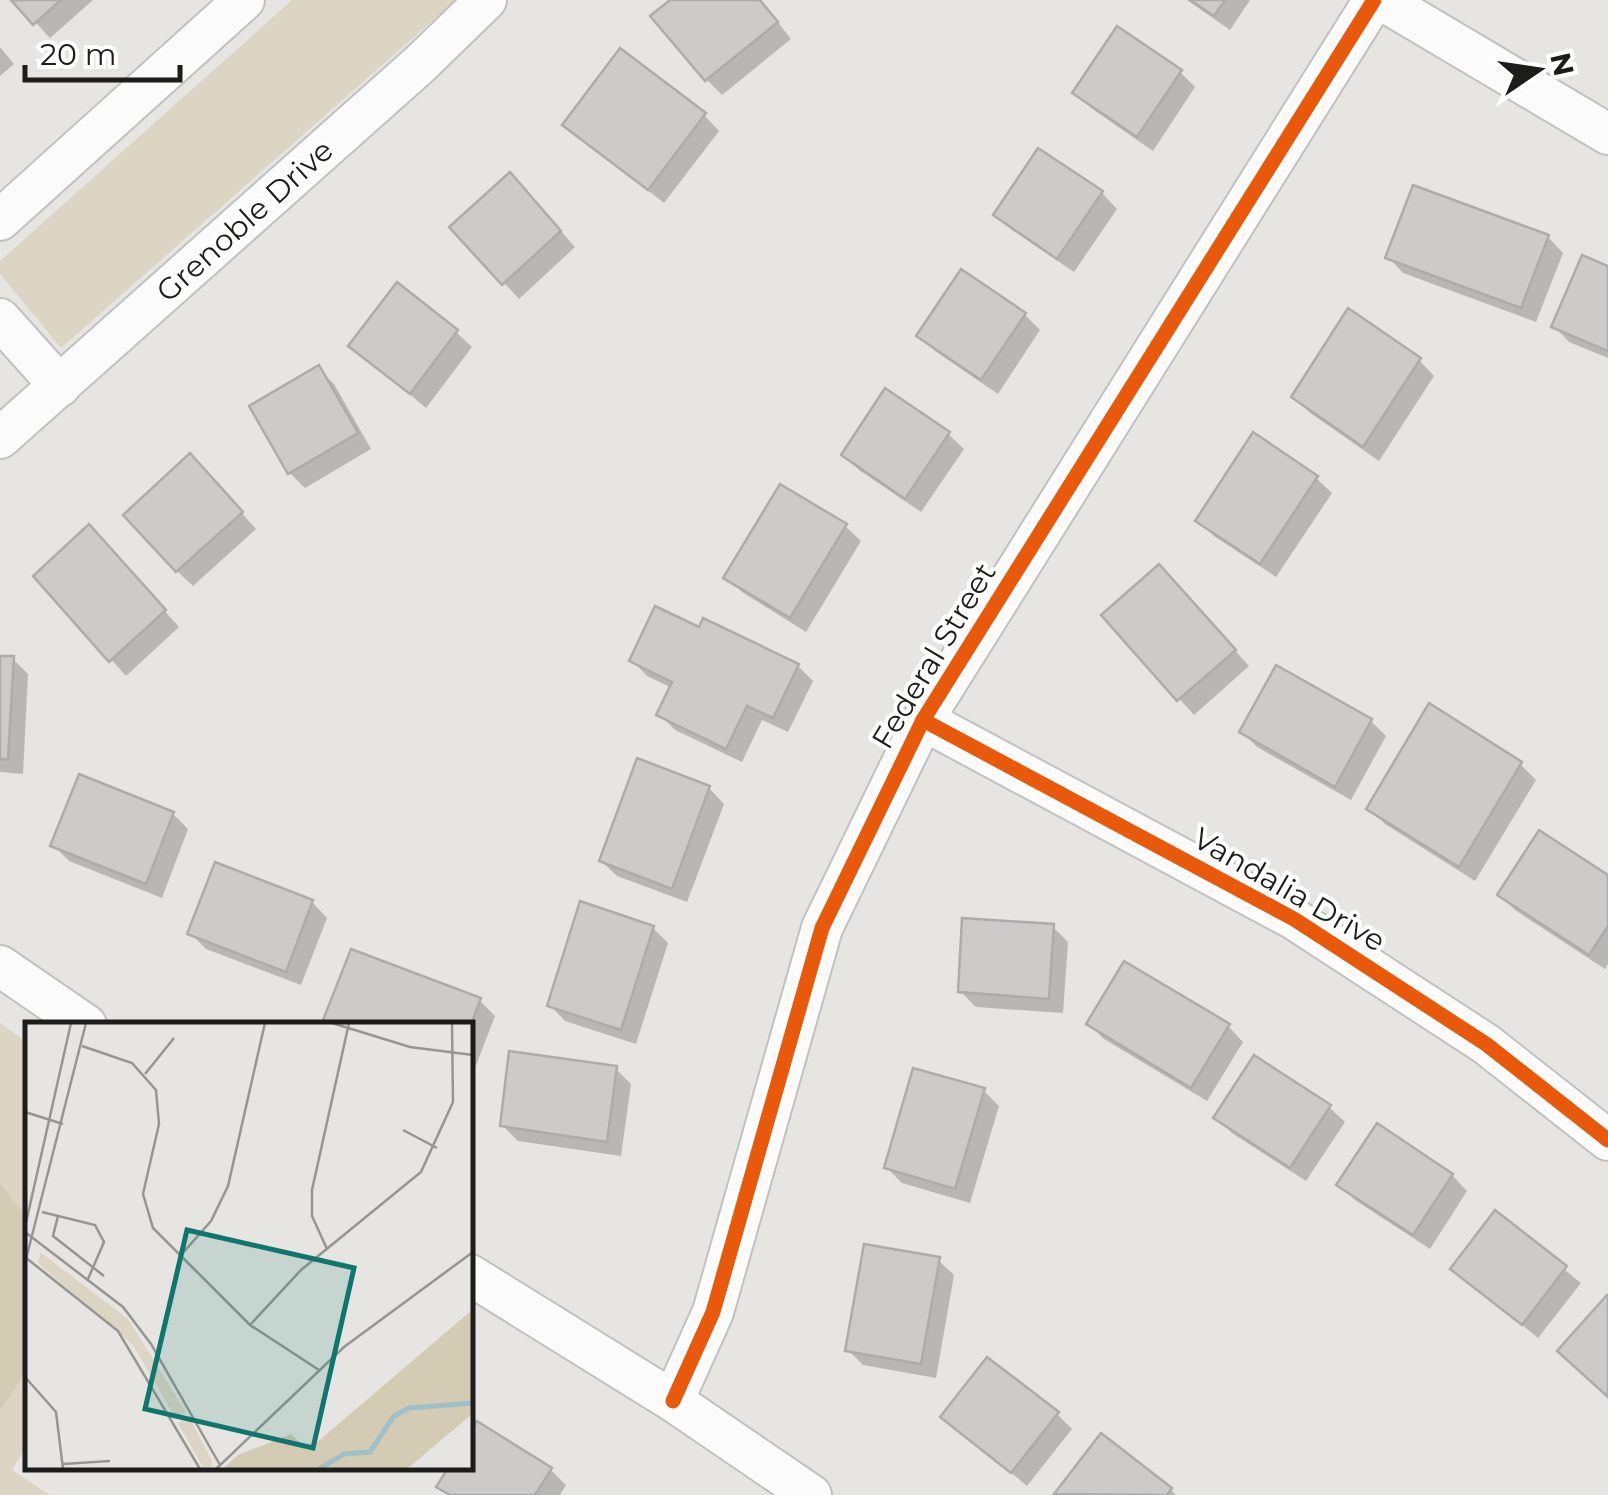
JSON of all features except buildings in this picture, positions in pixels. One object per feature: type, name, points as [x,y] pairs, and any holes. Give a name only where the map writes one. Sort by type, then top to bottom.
[{"type":"street","points":[[0,220],[244,0]]},
{"type":"street","name":"Grenoble Drive","points":[[0,438],[420,64],[486,0]]},
{"type":"street","points":[[1378,0],[1608,134]]},
{"type":"street","name":"Federal Street","points":[[674,1401],[713,1312],[822,928],[923,720],[1378,0]]},
{"type":"street","points":[[0,319],[60,386]]},
{"type":"street","name":"Vandalia Drive","points":[[923,720],[1294,920],[1486,1044],[1608,1140]]},
{"type":"street","points":[[0,966],[82,1022]]},
{"type":"street","points":[[472,1276],[674,1401],[811,1495]]},
{"type":"shaded area","points":[[292,0],[456,0],[61,348],[0,274],[0,261]]},
{"type":"shaded area","points":[[0,1023],[25,1041],[25,1448],[12,1470],[50,1495],[0,1495]]},
{"type":"shaded area","points":[[0,1183],[25,1215],[25,1374],[0,1411]]},
{"type":"cycle path","points":[[673,1401],[713,1312],[822,928],[923,720],[1374,0]]},
{"type":"cycle path","points":[[923,720],[1294,919],[1486,1044],[1608,1140]]}]
